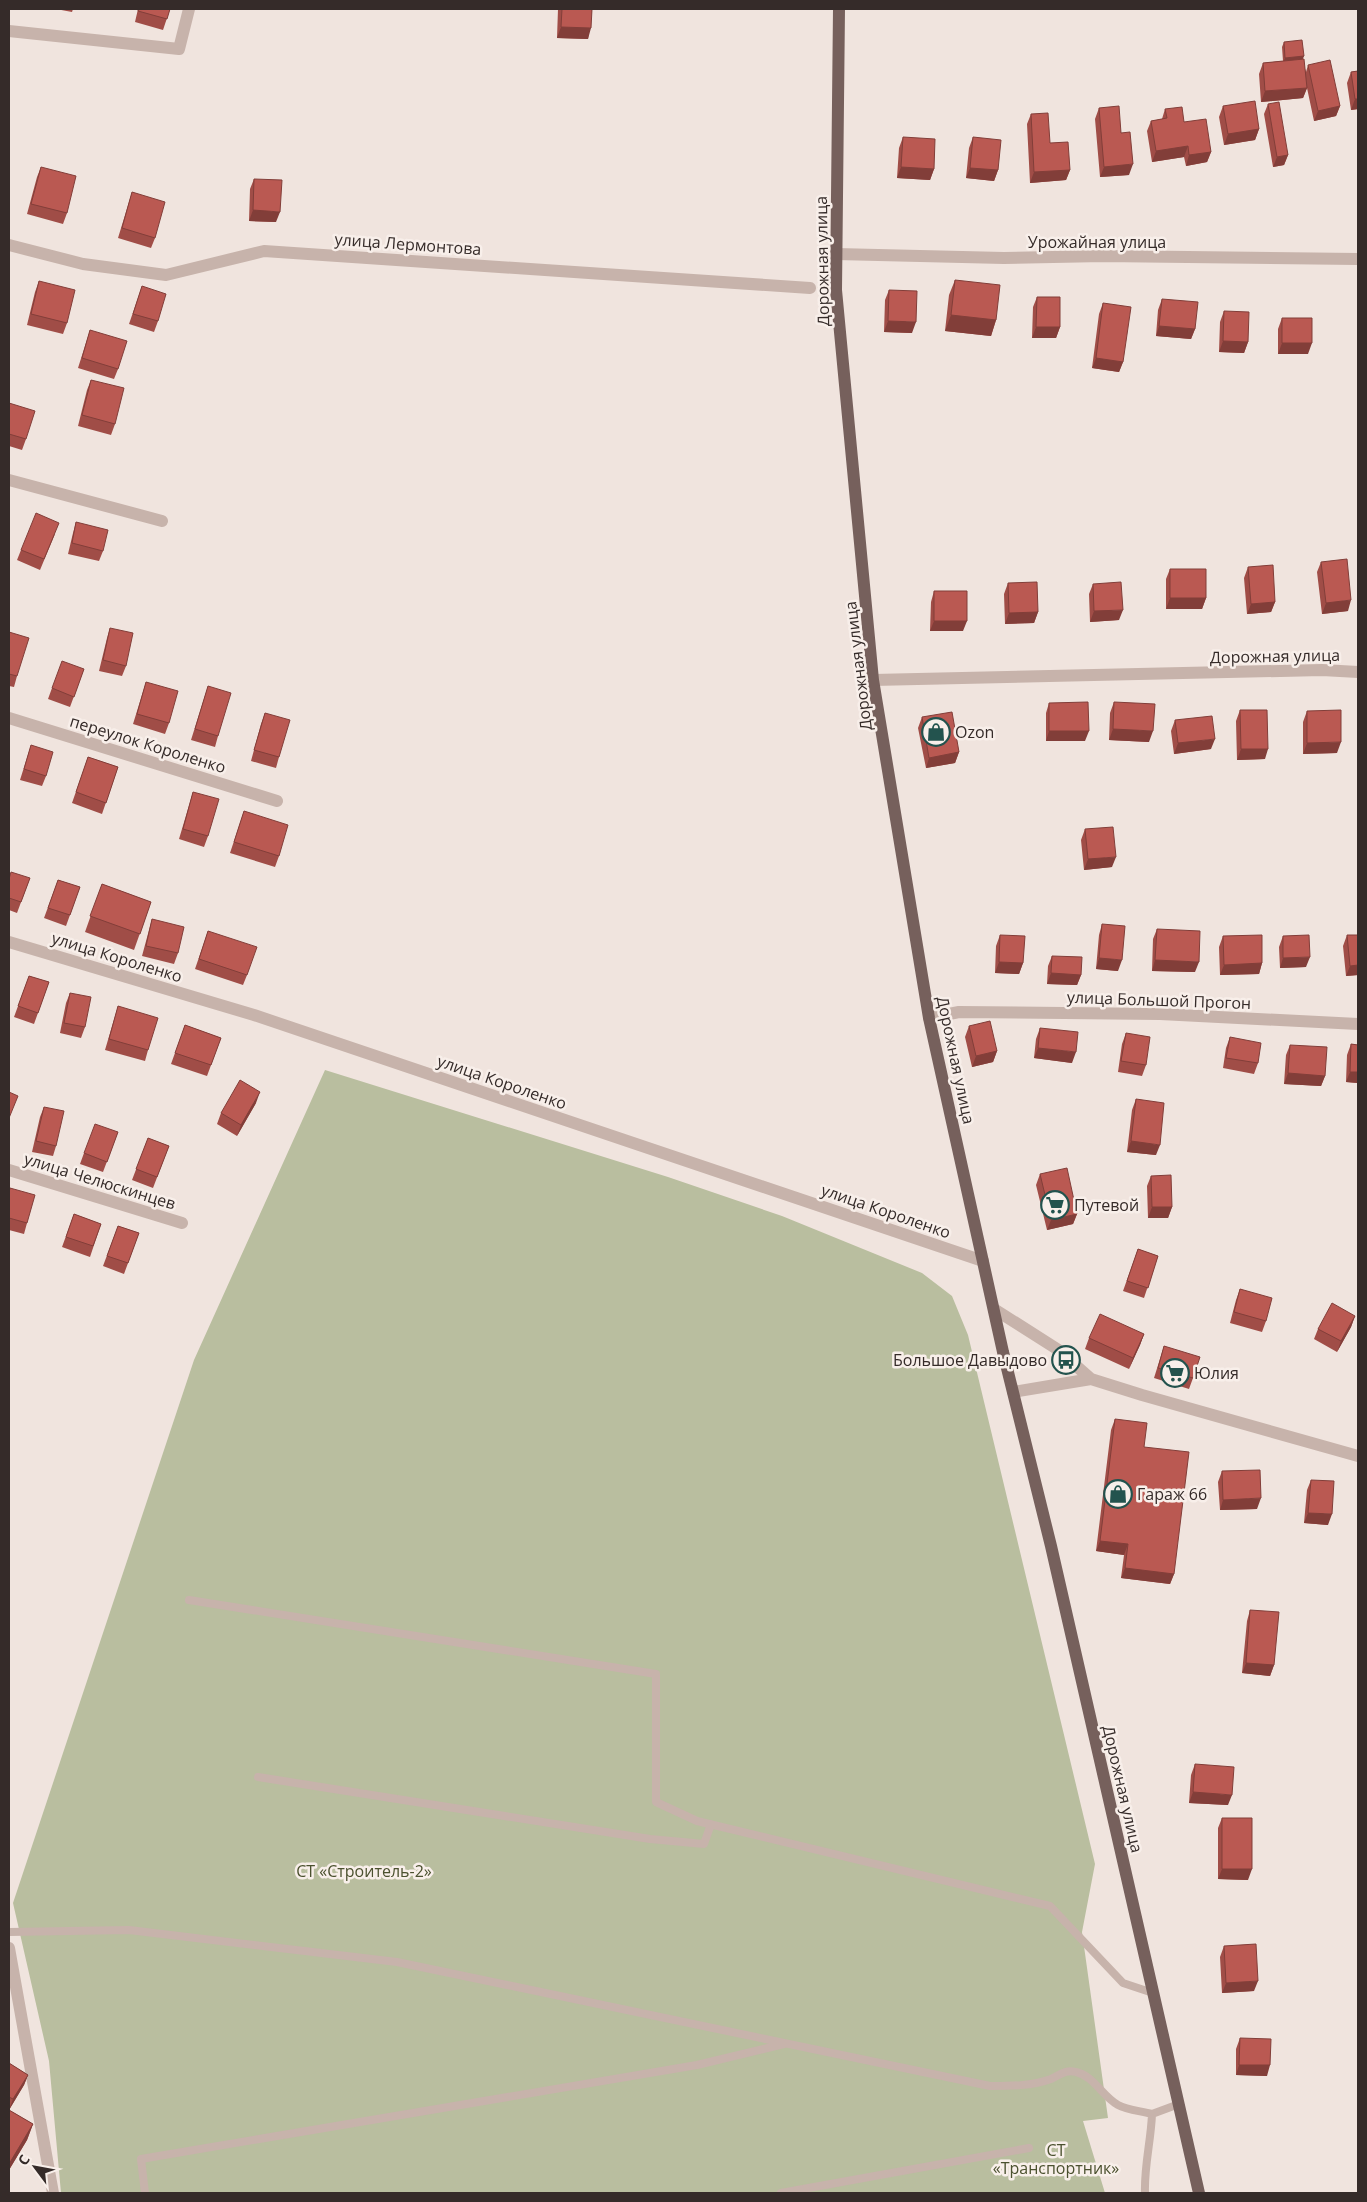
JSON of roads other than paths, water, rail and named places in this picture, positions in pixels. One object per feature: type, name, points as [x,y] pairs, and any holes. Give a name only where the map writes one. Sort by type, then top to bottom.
[{"type":"main road","name":"Дорожная улица","points":[[839,9],[836,290],[874,680],[929,1018],[1013,1392],[1199,2193]]},
{"type":"street","points":[[9,31],[179,49],[189,9]]},
{"type":"street","name":"улица Лермонтова","points":[[9,245],[83,264],[166,275],[264,251],[810,288]]},
{"type":"street","name":"Урожайная улица","points":[[836,254],[1004,258],[1103,256],[1358,259]]},
{"type":"street","points":[[9,480],[162,522]]},
{"type":"street","name":"Дорожная улица","points":[[874,680],[1322,670],[1358,672]]},
{"type":"street","name":"переулок Короленко","points":[[9,718],[277,801]]},
{"type":"street","name":"улица Короленко","points":[[9,942],[254,1015],[983,1261]]},
{"type":"street","name":"улица Большой Прогон","points":[[929,1018],[959,1012],[1160,1014],[1358,1024]]},
{"type":"street","name":"улица Челюскинцев","points":[[9,1170],[182,1223]]},
{"type":"street","points":[[994,1309],[1058,1349],[1091,1378],[1142,1395],[1358,1456]]},
{"type":"street","points":[[1013,1392],[1091,1378]]},
{"type":"street","points":[[9,1948],[53,2193]]},
{"type":"lane","points":[[189,1600],[656,1674],[656,1802],[697,1821],[1050,1906],[1123,1983],[1153,1993]]},
{"type":"lane","points":[[258,1777],[650,1839],[704,1844],[711,1824]]},
{"type":"lane","points":[[9,1932],[129,1930],[396,1962],[990,2086],[1025,2085],[1050,2079],[1068,2071],[1078,2072],[1093,2081],[1105,2096],[1119,2105],[1152,2114],[1179,2104]]},
{"type":"lane","points":[[145,2193],[140,2159],[696,2065],[786,2044]]},
{"type":"lane","points":[[1145,2193],[1144,2171],[1152,2114]]},
{"type":"lane","points":[[781,2193],[1029,2148]]},
{"type":"place","name":"Ozon","points":[[936,732]]},
{"type":"place","name":"Путевой","points":[[1055,1205]]},
{"type":"place","name":"Большое Давыдово","points":[[1066,1360]]},
{"type":"place","name":"Юлия","points":[[1175,1373]]},
{"type":"place","name":"Гараж 66","points":[[1118,1494]]},
{"type":"park label","name":"СТ «Строитель-2»","points":[[364,1871]]},
{"type":"park label","name":"СТ «Транспортник»","points":[[1056,2159]]}]
